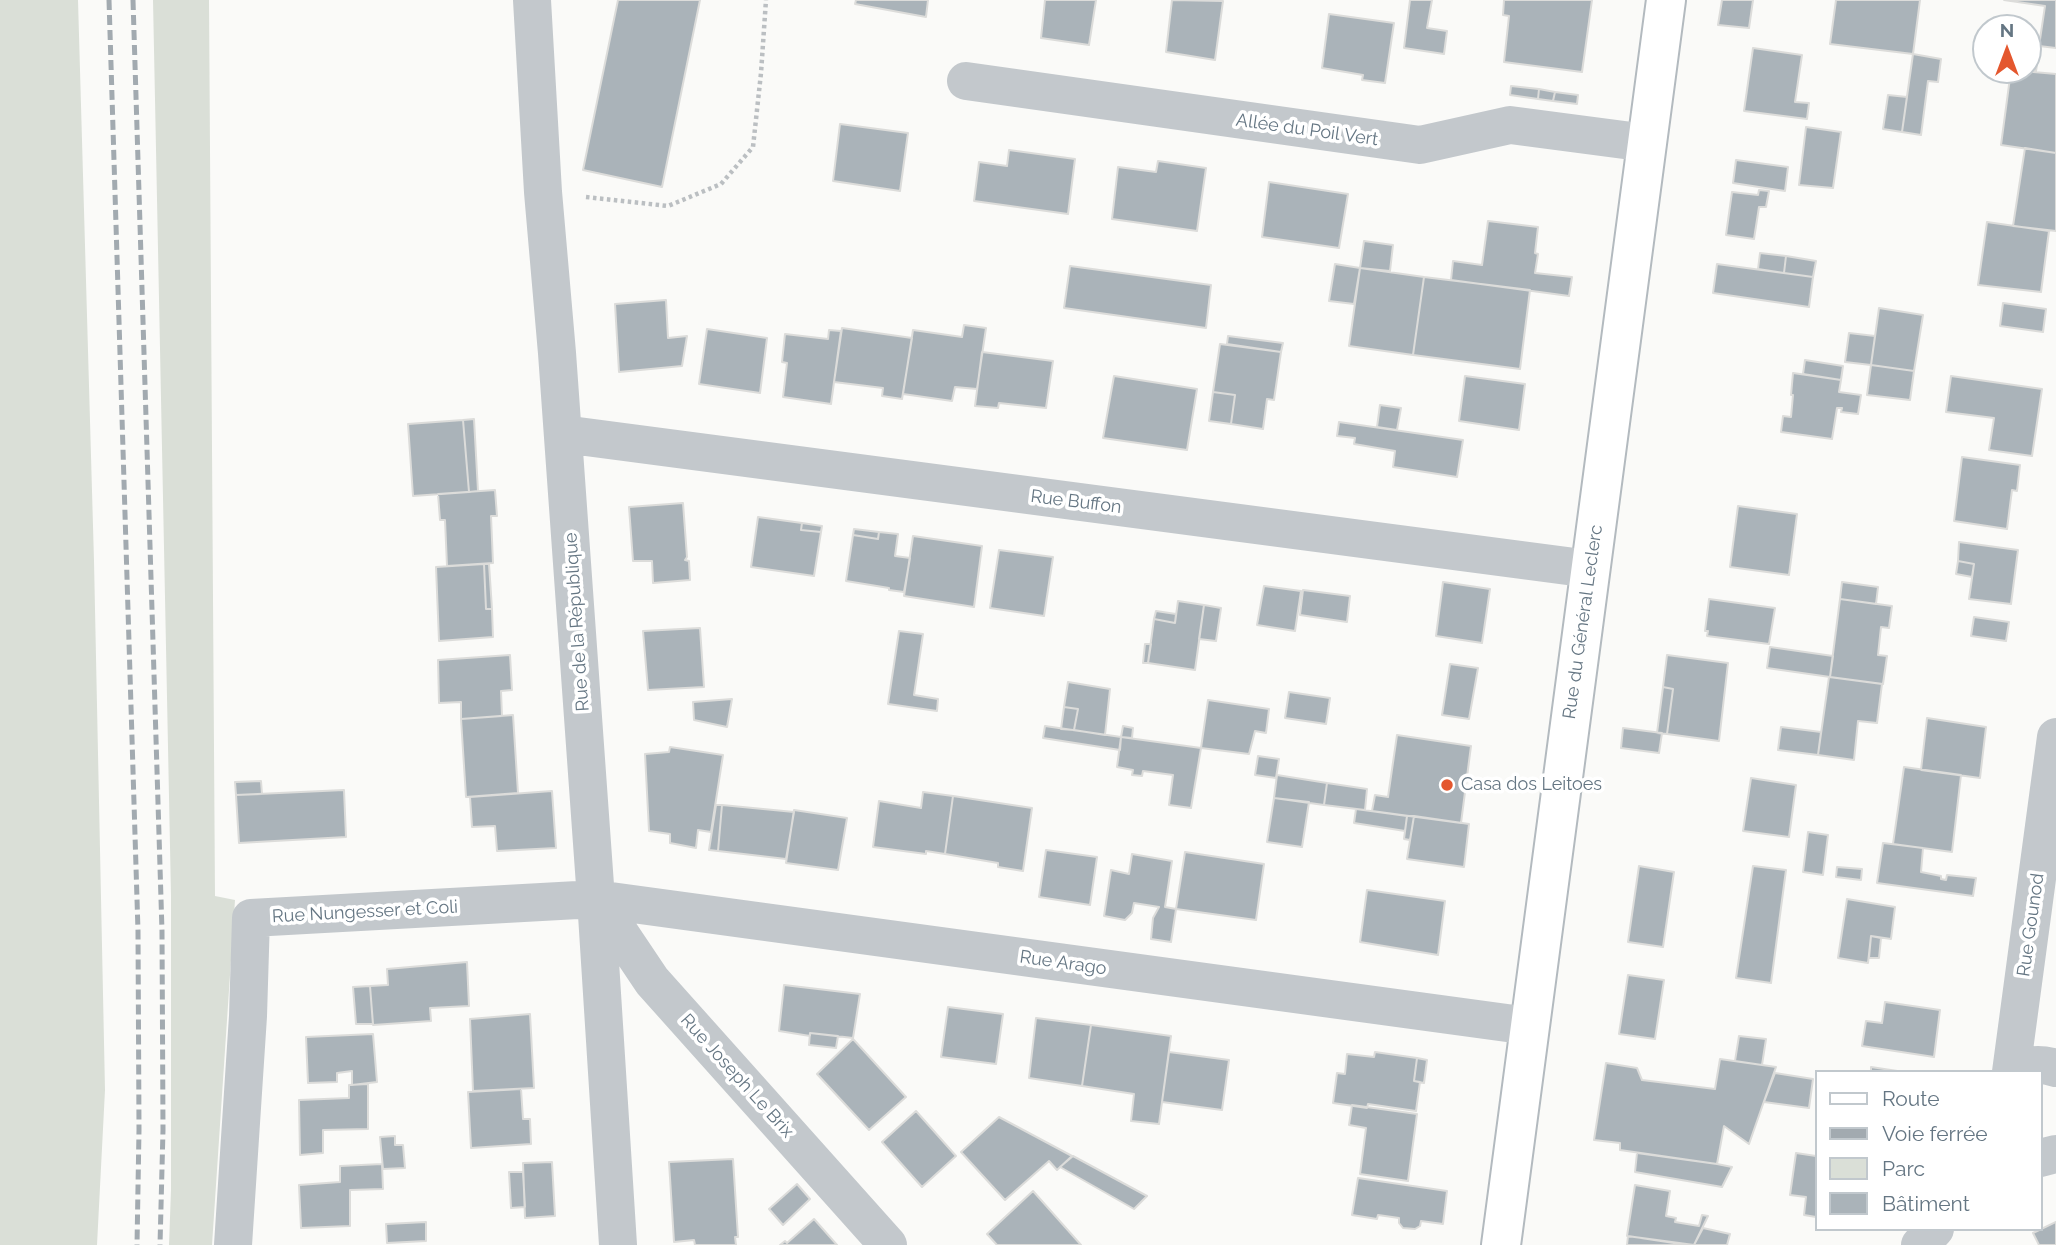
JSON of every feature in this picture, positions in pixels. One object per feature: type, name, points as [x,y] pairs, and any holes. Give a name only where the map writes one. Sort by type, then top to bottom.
[{"type":"main road","name":"Rue du Général Leclerc","points":[[1501,1245],[1666,0]]},
{"type":"street","name":"Rue de la République","points":[[531,0],[596,899],[618,1245]]},
{"type":"street","name":"Allée du Poil Vert","points":[[966,81],[1420,145],[1510,125],[1647,143]]},
{"type":"street","name":"Rue Buffon","points":[[563,434],[1590,569]]},
{"type":"street","name":"Rue Gounod","points":[[2011,1070],[2056,737]]},
{"type":"street","name":"Rue Arago","points":[[596,899],[1529,1026]]},
{"type":"street","name":"Rue Nungesser et Coli","points":[[233,1245],[248,1016],[251,918],[596,899]]},
{"type":"street","name":"Rue Joseph Le Brix","points":[[596,899],[652,981],[888,1245]]},
{"type":"street","points":[[2015,1070],[2039,1064],[2056,1068]]},
{"type":"street","points":[[1920,1245],[1933,1231]]},
{"type":"path","points":[[543,192],[668,206],[721,184],[753,147],[766,0]]},
{"type":"green space","points":[[0,0],[78,0],[94,561],[105,1090],[97,1245],[0,1245]]},
{"type":"green space","points":[[153,0],[209,0],[215,896],[235,900],[212,1245],[169,1245],[171,896]]},
{"type":"building","points":[[618,0],[700,0],[662,187],[583,170]]},
{"type":"building","points":[[856,0],[928,0],[926,17],[855,4]]},
{"type":"building","points":[[1045,0],[1096,0],[1089,45],[1041,38]]},
{"type":"building","points":[[1172,0],[1223,1],[1215,60],[1166,52]]},
{"type":"building","points":[[1410,0],[1432,0],[1427,28],[1447,31],[1444,54],[1404,48]]},
{"type":"building","points":[[1504,0],[1592,0],[1582,72],[1504,62],[1509,16],[1503,15]]},
{"type":"building","points":[[1722,0],[1753,0],[1749,28],[1718,25]]},
{"type":"building","points":[[1836,0],[1920,0],[1913,54],[1830,44]]},
{"type":"building","points":[[2004,0],[2056,0],[2056,48],[2042,46],[2045,6]]},
{"type":"building","points":[[1329,14],[1394,23],[1385,83],[1362,80],[1363,75],[1322,68]]},
{"type":"building","points":[[1753,48],[1802,55],[1795,102],[1809,103],[1807,119],[1744,111]]},
{"type":"building","points":[[1913,54],[1941,59],[1938,82],[1928,81],[1921,135],[1902,132]]},
{"type":"building","points":[[2042,73],[2056,74],[2056,153],[2001,145],[2009,84],[2042,84]]},
{"type":"building","points":[[1511,86],[1539,89],[1538,99],[1510,95]]},
{"type":"building","points":[[1539,89],[1555,92],[1553,101],[1538,99]]},
{"type":"building","points":[[1555,92],[1578,95],[1577,104],[1553,101]]},
{"type":"building","points":[[1888,95],[1907,97],[1902,132],[1883,129]]},
{"type":"building","points":[[840,124],[908,133],[900,191],[833,181]]},
{"type":"building","points":[[1806,127],[1841,132],[1833,188],[1799,185]]},
{"type":"building","points":[[2025,148],[2056,153],[2056,231],[2013,226]]},
{"type":"building","points":[[1009,150],[1075,159],[1068,214],[974,201],[979,162],[1007,166]]},
{"type":"building","points":[[1736,160],[1788,167],[1785,191],[1733,183]]},
{"type":"building","points":[[1158,161],[1206,168],[1197,231],[1112,219],[1118,167],[1156,172]]},
{"type":"building","points":[[1269,182],[1348,194],[1339,248],[1262,237]]},
{"type":"building","points":[[1759,190],[1769,191],[1766,207],[1759,207],[1754,239],[1726,235],[1732,192],[1758,195]]},
{"type":"building","points":[[1488,221],[1538,227],[1535,273],[1572,277],[1569,296],[1451,280],[1453,261],[1482,265]]},
{"type":"building","points":[[1987,222],[2049,231],[2041,292],[1978,285]]},
{"type":"building","points":[[1364,241],[1393,245],[1390,271],[1360,268]]},
{"type":"building","points":[[1760,253],[1786,256],[1784,273],[1758,269]]},
{"type":"building","points":[[1786,256],[1816,261],[1813,277],[1784,273]]},
{"type":"building","points":[[1335,264],[1360,268],[1354,304],[1329,301]]},
{"type":"building","points":[[1717,264],[1813,277],[1809,307],[1713,293]]},
{"type":"building","points":[[1070,266],[1211,285],[1206,328],[1064,308]]},
{"type":"building","points":[[1360,268],[1424,277],[1413,355],[1349,346]]},
{"type":"building","points":[[1424,277],[1530,290],[1520,369],[1413,355]]},
{"type":"building","points":[[666,300],[668,338],[687,336],[682,366],[619,372],[615,304]]},
{"type":"building","points":[[2003,303],[2046,309],[2043,332],[2000,326]]},
{"type":"building","points":[[1879,308],[1923,315],[1914,371],[1871,365]]},
{"type":"building","points":[[964,325],[986,328],[977,389],[955,387],[952,401],[903,394],[913,330],[962,337]]},
{"type":"building","points":[[842,328],[912,338],[902,399],[882,396],[883,388],[834,382]]},
{"type":"building","points":[[707,329],[767,338],[760,393],[699,384]]},
{"type":"building","points":[[829,330],[841,331],[831,404],[783,397],[787,363],[782,362],[785,334],[828,339]]},
{"type":"building","points":[[1849,333],[1875,336],[1871,365],[1845,362]]},
{"type":"building","points":[[1228,336],[1283,343],[1281,352],[1227,344]]},
{"type":"building","points":[[1220,344],[1281,352],[1274,400],[1267,399],[1263,429],[1231,424],[1235,395],[1213,392]]},
{"type":"building","points":[[982,352],[1053,361],[1046,408],[999,403],[998,408],[975,406]]},
{"type":"building","points":[[1805,360],[1843,366],[1841,380],[1803,374]]},
{"type":"building","points":[[1871,365],[1914,371],[1910,400],[1867,395]]},
{"type":"building","points":[[1793,373],[1841,380],[1839,392],[1861,395],[1858,414],[1841,412],[1842,408],[1837,408],[1832,439],[1781,432],[1783,416],[1791,417]]},
{"type":"building","points":[[1114,376],[1197,389],[1187,450],[1103,438]]},
{"type":"building","points":[[1465,376],[1525,384],[1519,430],[1459,421]]},
{"type":"building","points":[[1951,376],[2042,389],[2032,456],[1989,450],[1994,418],[1946,412]]},
{"type":"building","points":[[1213,392],[1235,395],[1231,424],[1209,421]]},
{"type":"building","points":[[1380,405],[1401,408],[1397,430],[1377,427]]},
{"type":"building","points":[[474,419],[478,491],[469,492],[463,420]]},
{"type":"building","points":[[463,420],[469,492],[413,496],[408,424]]},
{"type":"building","points":[[1339,422],[1463,440],[1457,477],[1393,467],[1395,451],[1354,444],[1355,438],[1337,436]]},
{"type":"building","points":[[1962,457],[2020,465],[2017,491],[2012,490],[2007,529],[1954,521]]},
{"type":"building","points":[[495,490],[497,516],[491,516],[493,563],[447,566],[445,520],[440,520],[438,494]]},
{"type":"building","points":[[683,503],[687,557],[685,560],[689,561],[690,580],[653,583],[652,561],[633,561],[629,507]]},
{"type":"building","points":[[1738,506],[1797,514],[1789,575],[1730,567]]},
{"type":"building","points":[[758,517],[802,523],[801,530],[821,532],[814,576],[751,567]]},
{"type":"building","points":[[802,523],[822,526],[821,532],[801,530]]},
{"type":"building","points":[[854,529],[879,532],[878,539],[853,535]]},
{"type":"building","points":[[879,532],[898,534],[895,556],[910,558],[904,592],[846,581],[853,535],[878,539]]},
{"type":"building","points":[[913,536],[982,546],[974,607],[904,596]]},
{"type":"building","points":[[1959,542],[2018,550],[2011,604],[1969,599],[1974,564],[1958,561]]},
{"type":"building","points":[[999,550],[1053,557],[1044,616],[990,608]]},
{"type":"building","points":[[1958,561],[1974,564],[1972,577],[1956,574]]},
{"type":"building","points":[[484,564],[489,564],[492,609],[486,609]]},
{"type":"building","points":[[484,564],[486,609],[492,609],[493,637],[439,641],[436,567]]},
{"type":"building","points":[[1443,582],[1490,589],[1482,643],[1436,636]]},
{"type":"building","points":[[1842,582],[1878,587],[1876,604],[1840,599]]},
{"type":"building","points":[[1264,586],[1301,591],[1295,631],[1257,625]]},
{"type":"building","points":[[1303,590],[1350,596],[1347,622],[1300,615]]},
{"type":"building","points":[[1709,599],[1775,608],[1769,644],[1707,636],[1708,631],[1705,631]]},
{"type":"building","points":[[1840,599],[1892,606],[1889,628],[1881,627],[1878,655],[1887,656],[1883,684],[1830,677]]},
{"type":"building","points":[[1178,601],[1204,605],[1195,670],[1148,663],[1154,619],[1175,623]]},
{"type":"building","points":[[1204,605],[1221,608],[1216,641],[1199,639]]},
{"type":"building","points":[[1156,611],[1176,614],[1175,623],[1154,619]]},
{"type":"building","points":[[1974,617],[2009,622],[2006,641],[1971,636]]},
{"type":"building","points":[[700,628],[704,687],[648,690],[643,631]]},
{"type":"building","points":[[899,631],[923,634],[914,695],[938,699],[937,711],[888,704]]},
{"type":"building","points":[[1145,644],[1151,644],[1148,663],[1143,663]]},
{"type":"building","points":[[1770,647],[1833,656],[1830,677],[1767,668]]},
{"type":"building","points":[[510,655],[512,690],[501,691],[502,716],[461,719],[461,702],[439,703],[438,660]]},
{"type":"building","points":[[1667,655],[1728,663],[1719,741],[1667,734],[1673,689],[1663,687]]},
{"type":"building","points":[[1450,664],[1478,668],[1469,719],[1442,715]]},
{"type":"building","points":[[1829,677],[1882,684],[1877,723],[1858,721],[1854,760],[1818,755]]},
{"type":"building","points":[[1068,682],[1110,689],[1105,735],[1074,730],[1078,709],[1064,707]]},
{"type":"building","points":[[1663,687],[1673,689],[1667,734],[1657,733]]},
{"type":"building","points":[[1289,692],[1330,698],[1326,724],[1285,718]]},
{"type":"building","points":[[732,699],[727,727],[694,720],[693,702]]},
{"type":"building","points":[[1208,700],[1269,709],[1266,733],[1255,731],[1249,754],[1201,748]]},
{"type":"building","points":[[1064,707],[1078,709],[1074,730],[1061,729]]},
{"type":"building","points":[[513,715],[518,793],[466,797],[461,719]]},
{"type":"building","points":[[1927,718],[1986,727],[1980,778],[1921,770]]},
{"type":"building","points":[[1045,726],[1121,737],[1120,750],[1043,738]]},
{"type":"building","points":[[1123,726],[1133,728],[1132,738],[1121,737]]},
{"type":"building","points":[[1781,727],[1821,732],[1818,755],[1778,750]]},
{"type":"building","points":[[1623,728],[1662,733],[1659,753],[1621,748]]},
{"type":"building","points":[[1397,735],[1471,746],[1461,823],[1372,811],[1375,795],[1388,797]]},
{"type":"building","points":[[1121,737],[1201,748],[1191,808],[1169,805],[1173,775],[1143,771],[1142,776],[1132,775],[1133,770],[1117,767]]},
{"type":"building","points":[[670,747],[723,755],[711,832],[698,830],[696,848],[670,843],[670,834],[649,831],[645,754],[669,752]]},
{"type":"building","points":[[1258,756],[1279,759],[1276,778],[1255,775]]},
{"type":"building","points":[[1904,767],[1961,775],[1952,852],[1893,844]]},
{"type":"building","points":[[1277,775],[1327,783],[1324,805],[1274,798]]},
{"type":"building","points":[[1751,778],[1796,785],[1789,837],[1743,831]]},
{"type":"building","points":[[261,781],[262,794],[236,795],[235,782]]},
{"type":"building","points":[[1327,783],[1367,789],[1365,810],[1324,805]]},
{"type":"building","points":[[344,790],[346,837],[239,843],[236,795]]},
{"type":"building","points":[[552,791],[556,848],[497,851],[495,826],[472,827],[470,797]]},
{"type":"building","points":[[923,792],[953,796],[945,854],[873,847],[879,801],[921,808]]},
{"type":"building","points":[[953,796],[1032,808],[1023,871],[998,867],[998,863],[945,854]]},
{"type":"building","points":[[1274,798],[1309,802],[1302,847],[1267,842]]},
{"type":"building","points":[[716,805],[722,805],[718,851],[709,850]]},
{"type":"building","points":[[722,805],[794,812],[786,859],[718,851]]},
{"type":"building","points":[[1356,809],[1407,816],[1405,831],[1354,823]]},
{"type":"building","points":[[794,810],[847,818],[838,870],[786,863]]},
{"type":"building","points":[[1407,816],[1414,816],[1410,840],[1404,839]]},
{"type":"building","points":[[1414,816],[1469,824],[1464,867],[1407,859]]},
{"type":"building","points":[[1808,832],[1828,835],[1823,875],[1803,872]]},
{"type":"building","points":[[1883,843],[1923,848],[1921,872],[1941,876],[1941,879],[1946,880],[1947,875],[1976,878],[1973,896],[1877,883]]},
{"type":"building","points":[[1046,850],[1097,857],[1090,905],[1039,897]]},
{"type":"building","points":[[1185,852],[1264,864],[1256,920],[1176,909]]},
{"type":"building","points":[[1132,854],[1172,861],[1165,907],[1176,909],[1171,942],[1151,939],[1153,918],[1159,907],[1134,903],[1132,913],[1125,920],[1104,916],[1111,870],[1129,874]]},
{"type":"building","points":[[1639,866],[1674,872],[1663,947],[1628,942]]},
{"type":"building","points":[[1753,866],[1786,870],[1771,983],[1736,978]]},
{"type":"building","points":[[1837,867],[1862,869],[1861,880],[1836,877]]},
{"type":"building","points":[[1367,890],[1445,901],[1438,955],[1360,942]]},
{"type":"building","points":[[1847,899],[1895,907],[1891,939],[1871,936],[1868,963],[1838,958]]},
{"type":"building","points":[[1871,936],[1881,938],[1879,958],[1869,958]]},
{"type":"building","points":[[467,962],[469,1006],[430,1008],[431,1021],[373,1025],[370,986],[388,985],[387,969]]},
{"type":"building","points":[[1628,975],[1664,980],[1655,1039],[1619,1034]]},
{"type":"building","points":[[784,985],[860,994],[853,1038],[779,1031]]},
{"type":"building","points":[[370,986],[373,1024],[356,1024],[353,987]]},
{"type":"building","points":[[1885,1002],[1940,1010],[1934,1057],[1862,1046],[1866,1021],[1882,1023]]},
{"type":"building","points":[[948,1007],[1003,1014],[996,1064],[941,1057]]},
{"type":"building","points":[[530,1014],[534,1088],[473,1091],[470,1019]]},
{"type":"building","points":[[1036,1018],[1091,1025],[1082,1086],[1029,1078]]},
{"type":"building","points":[[1091,1025],[1171,1036],[1159,1124],[1131,1121],[1134,1094],[1082,1086]]},
{"type":"building","points":[[810,1033],[838,1036],[836,1048],[809,1045]]},
{"type":"building","points":[[373,1034],[377,1082],[352,1085],[352,1071],[337,1073],[337,1082],[308,1083],[306,1037]]},
{"type":"building","points":[[1739,1036],[1766,1039],[1762,1065],[1735,1061]]},
{"type":"building","points":[[853,1039],[906,1097],[869,1130],[817,1074]]},
{"type":"building","points":[[1169,1052],[1229,1060],[1222,1110],[1162,1102]]},
{"type":"building","points":[[1375,1052],[1417,1058],[1414,1081],[1420,1082],[1416,1111],[1368,1104],[1367,1108],[1333,1103],[1337,1073],[1345,1074],[1347,1054],[1374,1057]]},
{"type":"building","points":[[1417,1058],[1427,1060],[1424,1083],[1414,1081]]},
{"type":"building","points":[[1720,1059],[1776,1067],[1749,1144],[1724,1126],[1717,1164],[1620,1150],[1620,1143],[1594,1140],[1606,1063],[1637,1068],[1642,1080],[1715,1089]]},
{"type":"building","points":[[1775,1073],[1813,1079],[1809,1108],[1764,1102]]},
{"type":"building","points":[[368,1084],[368,1129],[323,1130],[323,1153],[300,1155],[299,1100],[349,1098],[349,1085]]},
{"type":"building","points":[[521,1089],[523,1119],[530,1119],[531,1144],[471,1148],[468,1092]]},
{"type":"building","points":[[1352,1105],[1417,1114],[1408,1181],[1360,1174],[1366,1128],[1349,1125]]},
{"type":"building","points":[[916,1111],[956,1156],[922,1187],[882,1142]]},
{"type":"building","points":[[999,1117],[1072,1156],[1057,1170],[1049,1161],[1005,1200],[961,1152]]},
{"type":"building","points":[[395,1136],[395,1145],[403,1145],[405,1168],[383,1169],[380,1137]]},
{"type":"building","points":[[1637,1153],[1732,1167],[1722,1187],[1635,1172]]},
{"type":"building","points":[[1796,1153],[1814,1156],[1814,1217],[1804,1215],[1806,1197],[1790,1195]]},
{"type":"building","points":[[1073,1156],[1147,1196],[1134,1209],[1060,1167]]},
{"type":"building","points":[[733,1159],[738,1237],[735,1237],[736,1245],[695,1245],[694,1240],[674,1242],[669,1162]]},
{"type":"building","points":[[552,1162],[555,1216],[525,1218],[523,1163]]},
{"type":"building","points":[[382,1164],[383,1189],[350,1190],[350,1226],[301,1228],[299,1185],[340,1182],[340,1166]]},
{"type":"building","points":[[509,1172],[523,1172],[525,1207],[511,1208]]},
{"type":"building","points":[[1358,1178],[1447,1191],[1443,1224],[1421,1221],[1420,1226],[1415,1229],[1403,1228],[1399,1218],[1378,1215],[1377,1219],[1352,1215]]},
{"type":"building","points":[[797,1184],[810,1199],[783,1225],[769,1209]]},
{"type":"building","points":[[1635,1185],[1670,1191],[1666,1216],[1676,1218],[1675,1222],[1699,1226],[1702,1215],[1708,1216],[1694,1245],[1627,1236]]},
{"type":"building","points":[[1033,1191],[1081,1245],[997,1245],[987,1234]]},
{"type":"building","points":[[814,1219],[837,1245],[780,1245],[785,1241],[787,1243]]},
{"type":"building","points":[[426,1222],[426,1241],[387,1243],[386,1224]]},
{"type":"building","points":[[2056,1222],[2056,1245],[2039,1245],[2033,1233]]},
{"type":"building","points":[[1703,1228],[1730,1234],[1727,1245],[1694,1245]]},
{"type":"building","points":[[1628,1236],[1687,1245],[1627,1245]]},
{"type":"railway","points":[[109,0],[138,931],[137,1245]]},
{"type":"railway","points":[[133,0],[162,931],[163,1130],[160,1245]]},
{"type":"place","name":"Casa dos Leitoes","points":[[1447,785]]}]
